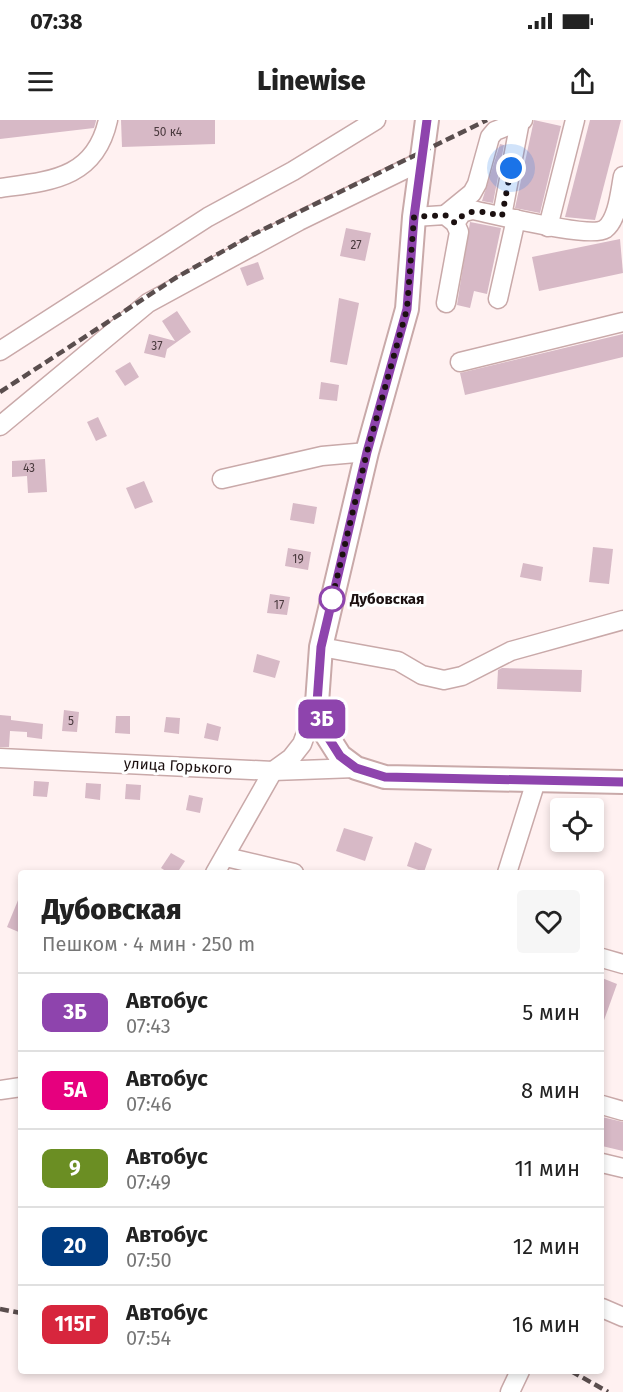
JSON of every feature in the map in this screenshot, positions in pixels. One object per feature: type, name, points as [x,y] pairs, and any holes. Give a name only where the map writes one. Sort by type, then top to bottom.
[{"type":"main road","name":"улица Горького","points":[[427,120],[414,217],[407,309],[367,452],[321,647],[317,703],[326,734],[340,756],[356,768],[385,777],[623,782]]},
{"type":"lane","points":[[0,188],[51,181],[76,170],[93,156],[104,139],[108,120]]},
{"type":"lane","points":[[0,351],[208,217],[293,171],[376,120]]},
{"type":"lane","points":[[548,227],[575,120]]},
{"type":"lane","points":[[450,219],[477,184],[490,136],[495,131],[522,121],[498,299]]},
{"type":"lane","points":[[0,426],[148,303],[299,221],[420,162]]},
{"type":"lane","points":[[414,217],[450,219],[472,210],[548,227],[595,232],[604,229],[618,216],[623,177]]},
{"type":"lane","points":[[446,303],[459,232],[450,219]]},
{"type":"lane","points":[[460,362],[623,322]]},
{"type":"lane","points":[[222,479],[322,456],[367,452]]},
{"type":"lane","points":[[321,647],[398,661],[422,675],[444,680],[462,676],[511,651],[623,620]]},
{"type":"lane","points":[[217,870],[273,771],[291,758],[302,744],[317,703]]},
{"type":"lane","name":"улица Горького","points":[[0,758],[273,771],[356,768]]},
{"type":"lane","points":[[508,870],[536,781]]},
{"type":"lane","points":[[226,857],[281,870]]},
{"type":"lane","points":[[604,959],[623,964]]},
{"type":"lane","points":[[0,1090],[18,1087]]},
{"type":"lane","points":[[604,1106],[623,1111]]},
{"type":"lane","points":[[604,1163],[623,1168]]},
{"type":"lane","points":[[604,1309],[623,1317]]},
{"type":"lane","points":[[510,1392],[519,1374]]},
{"type":"building","points":[[0,120],[96,121],[94,128],[0,139]]},
{"type":"building","points":[[121,120],[215,120],[215,144],[122,147]]},
{"type":"building","points":[[534,120],[561,126],[540,213],[515,208]]},
{"type":"building","points":[[590,120],[621,120],[595,220],[565,217]]},
{"type":"building","points":[[500,144],[504,145],[493,203],[482,201]]},
{"type":"building","points":[[470,222],[501,228],[487,294],[474,291],[470,308],[457,305]]},
{"type":"building","points":[[346,228],[371,233],[365,261],[340,256]]},
{"type":"building","points":[[620,239],[623,273],[539,291],[532,257]]},
{"type":"building","points":[[258,262],[264,279],[247,286],[240,268]]},
{"type":"building","points":[[339,298],[359,303],[347,365],[330,362]]},
{"type":"building","points":[[177,311],[191,332],[167,349],[165,358],[144,353],[149,334],[175,341],[162,321]]},
{"type":"building","points":[[623,334],[623,357],[465,395],[460,373]]},
{"type":"building","points":[[130,362],[139,377],[125,386],[115,371]]},
{"type":"building","points":[[321,382],[339,385],[337,401],[319,399]]},
{"type":"building","points":[[98,417],[107,436],[96,441],[87,422]]},
{"type":"building","points":[[45,459],[47,492],[28,493],[27,476],[12,477],[12,461]]},
{"type":"building","points":[[144,481],[153,502],[135,509],[126,488]]},
{"type":"building","points":[[293,503],[317,507],[314,524],[290,520]]},
{"type":"building","points":[[593,547],[613,549],[609,584],[589,582]]},
{"type":"building","points":[[288,548],[311,552],[308,570],[285,566]]},
{"type":"building","points":[[523,563],[543,567],[541,581],[520,577]]},
{"type":"building","points":[[270,594],[290,597],[287,615],[267,613]]},
{"type":"building","points":[[257,654],[280,661],[275,678],[253,672]]},
{"type":"building","points":[[502,668],[582,670],[581,692],[497,689],[498,670]]},
{"type":"building","points":[[64,710],[79,712],[77,732],[62,731]]},
{"type":"building","points":[[0,715],[11,716],[11,720],[43,724],[42,739],[27,737],[27,732],[10,731],[9,747],[0,747]]},
{"type":"building","points":[[116,716],[130,716],[130,734],[115,733]]},
{"type":"building","points":[[166,717],[180,718],[179,734],[164,732]]},
{"type":"building","points":[[207,723],[221,727],[218,741],[204,738]]},
{"type":"building","points":[[34,781],[49,782],[47,797],[33,796]]},
{"type":"building","points":[[86,783],[101,784],[100,800],[85,798]]},
{"type":"building","points":[[126,784],[141,785],[140,800],[125,799]]},
{"type":"building","points":[[189,795],[203,798],[200,813],[186,810]]},
{"type":"building","points":[[344,828],[373,837],[365,861],[336,851]]},
{"type":"building","points":[[415,842],[432,849],[425,870],[407,866]]},
{"type":"building","points":[[171,853],[185,861],[179,870],[161,868]]},
{"type":"building","points":[[18,900],[18,932],[7,927]]},
{"type":"building","points":[[604,979],[617,984],[604,1020]]},
{"type":"building","points":[[604,1117],[623,1122],[623,1151],[604,1146]]},
{"type":"railway","points":[[0,392],[177,277],[252,235],[487,120]]},
{"type":"railway","points":[[0,1309],[18,1312]]},
{"type":"railway","points":[[576,1374],[608,1392]]},
{"type":"bus line","name":"3Б","points":[[427,120],[414,217],[407,309],[367,452],[321,647],[317,703],[326,734],[340,756],[356,768],[385,777],[623,782]]},
{"type":"place","name":"Дубовская","points":[[332,599]]},
{"type":"route","points":[[332,599],[331,603],[367,452],[407,309],[414,217],[445,215],[455,223],[462,213],[472,210],[502,216],[511,168]]}]
